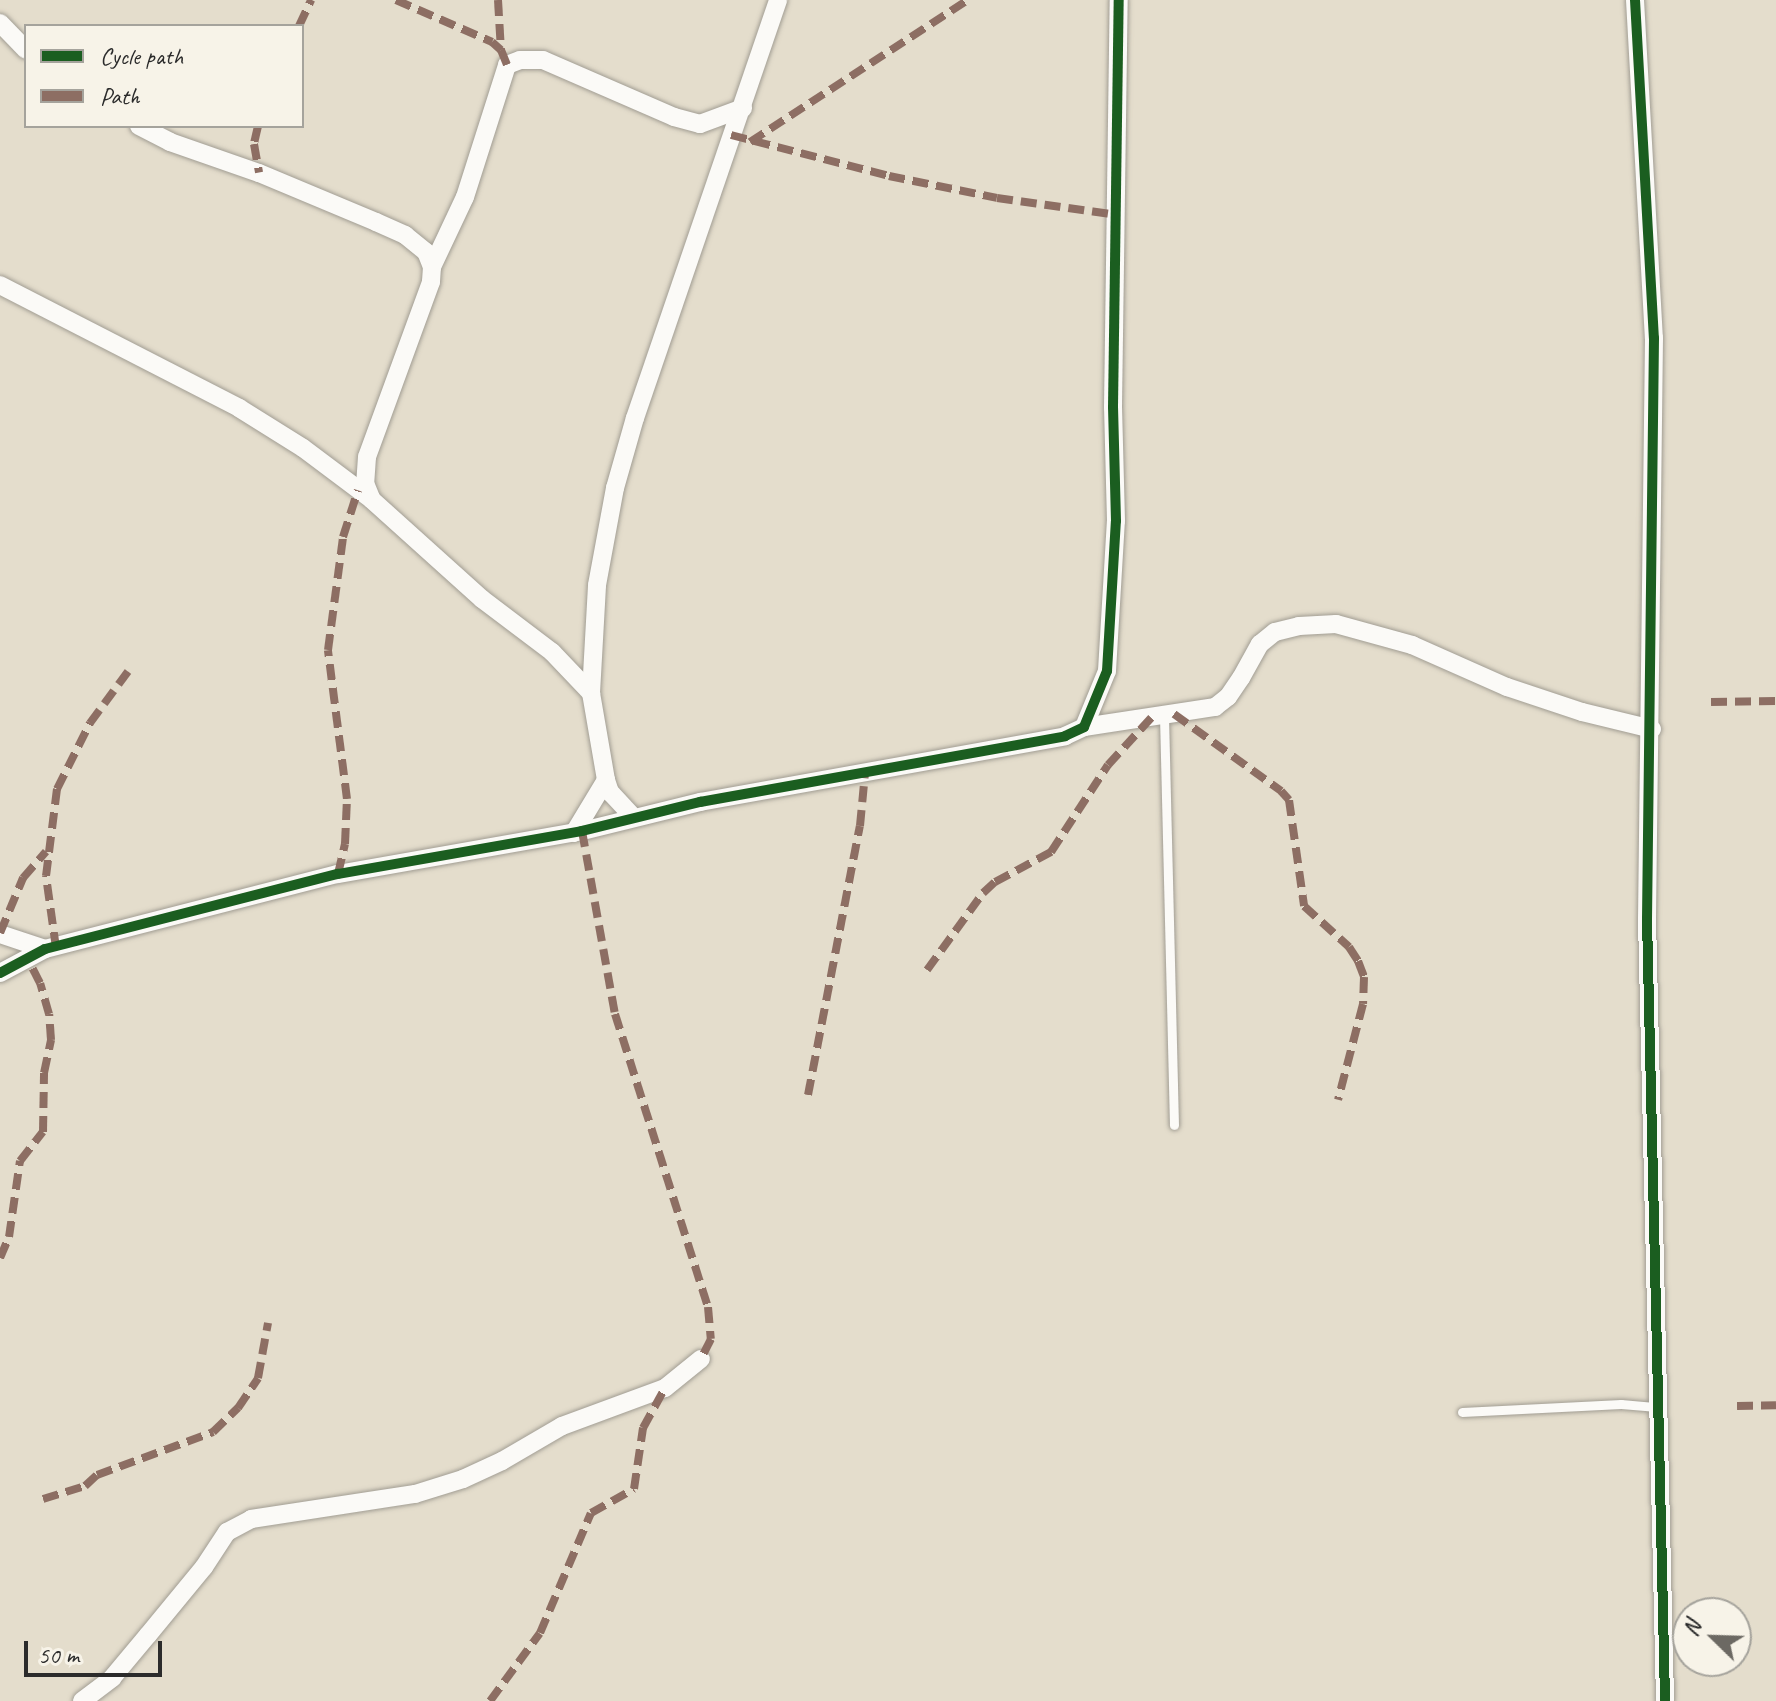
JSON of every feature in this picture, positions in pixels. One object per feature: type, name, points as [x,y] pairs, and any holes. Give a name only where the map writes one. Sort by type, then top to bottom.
[{"type":"street","points":[[633,817],[610,792],[591,693],[597,585],[615,488],[724,152],[743,108],[778,0]]},
{"type":"street","points":[[1084,727],[1107,671],[1116,521],[1113,407],[1119,0]]},
{"type":"street","points":[[1635,0],[1654,338],[1652,729],[1647,918],[1665,1701]]},
{"type":"street","points":[[0,23],[24,48]]},
{"type":"street","points":[[432,267],[450,236],[507,65],[520,60],[543,60],[674,117],[700,124],[724,152]]},
{"type":"street","points":[[700,124],[743,108]]},
{"type":"street","points":[[143,128],[170,142],[259,173],[405,235],[426,252],[432,267],[431,282],[367,457],[365,483],[372,500]]},
{"type":"street","points":[[405,235],[450,236]]},
{"type":"street","points":[[0,285],[239,408],[303,448],[372,500],[482,599],[552,652],[591,693]]},
{"type":"street","points":[[0,973],[45,949],[338,874],[574,833],[633,817],[1065,736],[1084,727],[1215,707],[1235,688],[1260,644],[1275,632],[1299,626],[1336,624],[1412,645],[1507,687],[1582,712],[1652,729]]},
{"type":"street","points":[[574,833],[606,780]]},
{"type":"street","points":[[0,934],[45,949]]},
{"type":"street","points":[[82,1701],[112,1678],[204,1567],[227,1532],[251,1519],[415,1494],[463,1479],[562,1426],[665,1388],[701,1359]]},
{"type":"lane","points":[[1164,716],[1174,1125]]},
{"type":"lane","points":[[1462,1412],[1621,1404],[1657,1407]]},
{"type":"marked path","points":[[300,24],[311,0]]},
{"type":"marked path","points":[[396,0],[492,42],[501,50],[507,65]]},
{"type":"marked path","points":[[498,0],[501,50]]},
{"type":"marked path","points":[[750,142],[968,0]]},
{"type":"marked path","points":[[258,128],[254,144],[259,173]]},
{"type":"marked path","points":[[731,135],[889,176],[997,198],[1118,215]]},
{"type":"marked path","points":[[338,874],[345,844],[347,799],[328,650],[343,537],[358,490]]},
{"type":"marked path","points":[[56,948],[46,876],[57,789],[90,723],[132,666]]},
{"type":"marked path","points":[[1711,702],[1776,701]]},
{"type":"marked path","points":[[1174,714],[1281,791],[1289,800],[1304,906],[1349,947],[1358,961],[1364,977],[1363,1004],[1338,1100]]},
{"type":"marked path","points":[[927,970],[983,893],[995,882],[1051,852],[1108,765],[1151,718]]},
{"type":"marked path","points":[[808,1095],[860,826],[865,773]]},
{"type":"marked path","points":[[582,831],[615,1014],[708,1307],[711,1339],[701,1359]]},
{"type":"marked path","points":[[0,933],[23,878],[46,852]]},
{"type":"marked path","points":[[0,1258],[9,1237],[20,1161],[43,1132],[44,1073],[51,1040],[49,1014],[40,983],[27,958]]},
{"type":"marked path","points":[[43,1499],[85,1486],[97,1475],[213,1432],[238,1408],[258,1378],[268,1323]]},
{"type":"marked path","points":[[490,1701],[540,1633],[591,1513],[634,1489],[643,1428],[665,1388]]},
{"type":"marked path","points":[[1737,1406],[1776,1405]]},
{"type":"cycle path","points":[[0,973],[45,949],[338,874],[582,831],[700,802],[1065,736],[1084,727],[1107,671],[1116,521],[1113,407],[1119,0]]},
{"type":"cycle path","points":[[1635,0],[1654,338],[1647,918],[1665,1701]]}]
